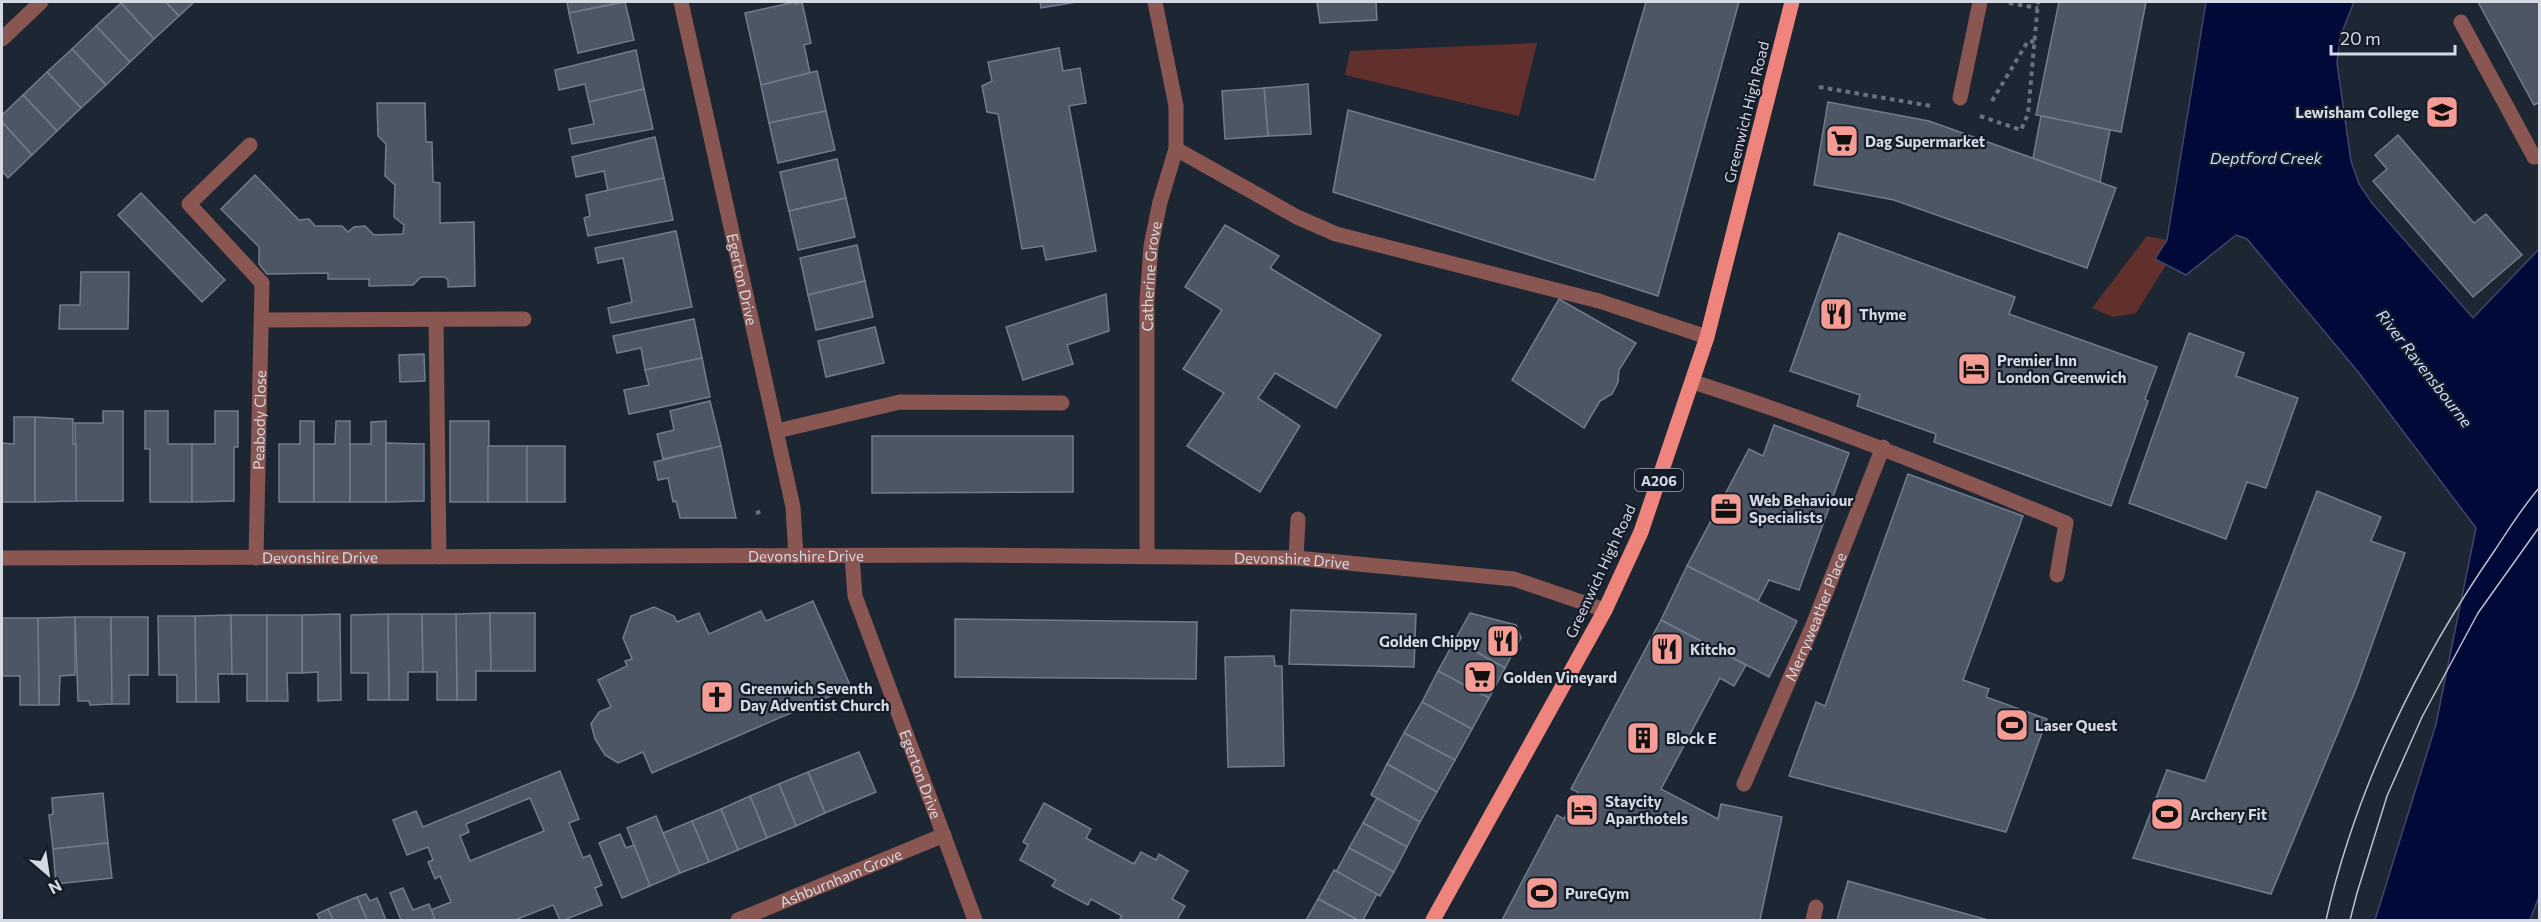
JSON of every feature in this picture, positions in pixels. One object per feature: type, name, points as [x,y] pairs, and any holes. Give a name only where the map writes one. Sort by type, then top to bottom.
[{"type":"main road","name":"Greenwich High Road","points":[[1433,921],[1605,610],[1641,532],[1707,337],[1792,2]]},
{"type":"street","points":[[2,39],[41,2]]},
{"type":"street","name":"Egerton Drive","points":[[681,2],[793,507],[795,556]]},
{"type":"street","name":"Catherine Grove","points":[[1146,555],[1147,301],[1153,235],[1176,149],[1176,106],[1155,2]]},
{"type":"street","points":[[1960,98],[1980,2]]},
{"type":"street","points":[[2462,22],[2534,157],[2540,156]]},
{"type":"street","name":"Peabody Close","points":[[250,145],[189,204],[262,283],[256,558]]},
{"type":"street","points":[[1176,149],[1297,217],[1336,234],[1599,301],[1707,337]]},
{"type":"street","points":[[262,320],[524,320]]},
{"type":"street","points":[[436,320],[439,558]]},
{"type":"street","points":[[1693,382],[1788,412],[1883,447],[2066,523],[2057,575]]},
{"type":"street","points":[[777,430],[900,402],[1062,403]]},
{"type":"street","name":"Merryweather Place","points":[[1744,784],[1813,625],[1883,447]]},
{"type":"street","points":[[1296,558],[1298,519]]},
{"type":"street","name":"Devonshire Drive","points":[[2,558],[1146,555],[1296,558],[1514,579],[1605,610]]},
{"type":"street","name":"Egerton Drive","points":[[852,556],[855,596],[975,921]]},
{"type":"street","name":"Ashburnham Grove","points":[[738,921],[944,835]]},
{"type":"path","points":[[2001,2],[2038,8]]},
{"type":"path","points":[[1982,117],[2028,41],[2035,42]]},
{"type":"path","points":[[756,513],[764,511]]},
{"type":"shaded area","points":[[1537,43],[1519,116],[1345,75],[1350,51]]},
{"type":"shaded area","points":[[2147,236],[2167,240],[2155,259],[2166,265],[2136,313],[2113,317],[2092,308]]},
{"type":"water","name":"Deptford Creek","points":[[2206,2],[2354,2],[2340,37],[2337,63],[2351,161],[2359,184],[2372,203],[2473,318],[2539,249],[2540,894],[2530,920],[2375,920],[2436,724],[2476,528],[2359,373],[2247,239],[2236,235],[2186,275],[2155,259],[2167,240]]},
{"type":"building","points":[[122,2],[166,2],[179,16],[154,39]]},
{"type":"building","points":[[166,2],[194,2],[179,16]]},
{"type":"building","points":[[567,2],[622,2],[569,13]]},
{"type":"building","points":[[625,2],[634,40],[578,53],[569,13]]},
{"type":"building","points":[[795,2],[795,4],[802,2],[811,43],[804,45],[810,73],[761,85],[745,13]]},
{"type":"building","points":[[1040,2],[1077,2],[1041,8]]},
{"type":"building","points":[[1317,2],[1376,2],[1377,20],[1320,23]]},
{"type":"building","points":[[1646,2],[1739,2],[1658,296],[1333,192],[1348,110],[1594,180]]},
{"type":"building","points":[[2059,2],[2146,2],[2121,132],[2036,115]]},
{"type":"building","points":[[2478,2],[2540,2],[2540,102],[2534,105]]},
{"type":"building","points":[[121,3],[154,39],[130,62],[96,26]]},
{"type":"building","points":[[96,26],[130,62],[106,85],[72,49]]},
{"type":"building","points":[[1059,48],[1063,71],[1080,68],[1086,103],[1069,106],[1096,251],[1046,260],[1043,246],[1022,249],[998,114],[987,112],[982,86],[992,81],[988,62]]},
{"type":"building","points":[[72,49],[106,85],[81,108],[47,72]]},
{"type":"building","points":[[636,50],[644,89],[589,102],[585,84],[559,90],[555,70]]},
{"type":"building","points":[[817,71],[826,111],[769,123],[761,85]]},
{"type":"building","points":[[47,72],[81,108],[57,131],[23,95]]},
{"type":"building","points":[[1308,84],[1311,134],[1268,136],[1264,88]]},
{"type":"building","points":[[1264,88],[1268,136],[1225,139],[1222,91]]},
{"type":"building","points":[[644,89],[653,129],[572,144],[569,129],[594,124],[589,102]]},
{"type":"building","points":[[23,95],[57,131],[32,155],[2,122],[2,115]]},
{"type":"building","points":[[1828,102],[1929,121],[2116,188],[2087,268],[1894,200],[1814,185]]},
{"type":"building","points":[[377,103],[425,103],[426,142],[432,142],[433,182],[440,183],[440,223],[474,222],[475,286],[448,287],[448,280],[444,277],[421,277],[413,285],[369,286],[369,279],[328,279],[328,273],[267,274],[259,264],[259,247],[221,209],[255,175],[299,220],[309,219],[315,226],[342,226],[348,232],[354,227],[365,226],[374,235],[403,234],[404,225],[394,217],[395,185],[385,176],[386,144],[378,136]]},
{"type":"building","points":[[826,111],[835,150],[778,163],[769,123]]},
{"type":"building","points":[[2041,116],[2110,130],[2100,182],[2033,158]]},
{"type":"building","points":[[2,122],[32,155],[8,178],[2,171]]},
{"type":"building","points":[[2398,135],[2474,223],[2486,214],[2522,255],[2473,297],[2373,181],[2387,169],[2375,155]]},
{"type":"building","points":[[655,137],[664,178],[608,191],[604,171],[576,177],[572,157]]},
{"type":"building","points":[[837,159],[846,198],[789,211],[780,172]]},
{"type":"building","points":[[664,178],[673,220],[588,236],[584,218],[590,216],[586,195]]},
{"type":"building","points":[[141,193],[225,280],[202,302],[118,215]]},
{"type":"building","points":[[846,198],[855,237],[798,250],[789,211]]},
{"type":"building","points":[[1225,225],[1279,256],[1270,268],[1381,335],[1336,408],[1275,373],[1258,398],[1300,426],[1260,492],[1187,446],[1224,393],[1183,369],[1222,310],[1185,287]]},
{"type":"building","points":[[676,231],[692,307],[611,323],[608,308],[632,302],[623,258],[598,263],[595,248]]},
{"type":"building","name":"Premier Inn London Greenwich","points":[[1839,233],[2015,297],[2009,314],[2157,367],[2145,399],[2148,401],[2111,506],[1934,442],[1936,434],[1857,406],[1860,395],[1790,371]]},
{"type":"building","points":[[857,245],[865,281],[808,295],[800,258]]},
{"type":"building","points":[[81,272],[129,272],[128,329],[59,329],[60,305],[80,305]]},
{"type":"building","points":[[865,281],[873,317],[816,330],[808,295]]},
{"type":"building","points":[[1106,294],[1109,331],[1067,345],[1073,364],[1023,380],[1006,327]]},
{"type":"building","points":[[1559,299],[1636,343],[1619,370],[1618,382],[1612,394],[1600,401],[1584,428],[1512,380]]},
{"type":"building","points":[[694,319],[702,358],[645,370],[641,348],[617,353],[613,336]]},
{"type":"building","points":[[875,327],[884,363],[826,377],[818,341]]},
{"type":"building","points":[[2189,333],[2244,353],[2236,376],[2298,398],[2266,488],[2247,482],[2226,539],[2129,503]]},
{"type":"building","points":[[424,354],[425,381],[400,382],[399,355]]},
{"type":"building","points":[[702,358],[710,397],[629,414],[624,390],[649,385],[645,370]]},
{"type":"building","points":[[710,401],[721,446],[663,459],[657,434],[674,430],[670,411]]},
{"type":"building","points":[[103,411],[123,411],[123,501],[76,501],[75,423],[103,423]]},
{"type":"building","points":[[145,411],[168,411],[168,444],[192,444],[192,502],[150,502],[150,449],[145,449]]},
{"type":"building","points":[[215,411],[238,411],[238,447],[234,447],[234,501],[192,502],[192,444],[215,444]]},
{"type":"building","points":[[14,417],[35,417],[35,502],[2,502],[2,443],[14,444]]},
{"type":"building","points":[[35,417],[73,419],[73,444],[76,444],[76,501],[35,502]]},
{"type":"building","points":[[300,421],[314,421],[314,502],[279,502],[279,444],[300,444]]},
{"type":"building","points":[[336,421],[350,421],[350,502],[314,502],[314,444],[335,444]]},
{"type":"building","points":[[386,421],[386,502],[350,502],[350,444],[371,444],[371,422]]},
{"type":"building","points":[[450,421],[489,421],[488,502],[450,502]]},
{"type":"building","points":[[1774,425],[1849,453],[1799,590],[1769,580],[1758,601],[1687,566],[1749,449],[1763,456]]},
{"type":"building","points":[[872,436],[1073,436],[1073,492],[872,493]]},
{"type":"building","points":[[386,443],[424,444],[424,501],[386,502]]},
{"type":"building","points":[[488,446],[527,446],[527,502],[488,502]]},
{"type":"building","points":[[527,446],[565,446],[565,502],[527,502]]},
{"type":"building","points":[[721,446],[736,518],[680,518],[676,501],[673,502],[668,478],[658,480],[654,462]]},
{"type":"building","points":[[1908,474],[2023,516],[1963,680],[1989,689],[1986,697],[2047,719],[2006,832],[1789,776],[1816,702],[1825,706]]},
{"type":"building","points":[[2317,491],[2381,517],[2371,541],[2405,553],[2356,689],[2271,894],[2133,858],[2167,770],[2205,781]]},
{"type":"building","points":[[1687,566],[1797,621],[1769,677],[1661,620]]},
{"type":"building","name":"Greenwich Seventh Day Adventist Church","points":[[813,601],[851,687],[652,773],[643,752],[618,763],[605,755],[595,739],[591,724],[599,712],[611,707],[598,680],[627,666],[625,661],[632,659],[623,638],[631,616],[654,607],[674,616],[677,622],[699,613],[709,634],[761,611],[766,621]]},
{"type":"building","points":[[1291,610],[1416,614],[1414,667],[1289,664]]},
{"type":"building","points":[[490,613],[491,671],[476,671],[476,700],[457,700],[456,614]]},
{"type":"building","points":[[490,613],[535,613],[535,671],[491,671]]},
{"type":"building","points":[[1470,613],[1516,625],[1521,638],[1505,668],[1455,640]]},
{"type":"building","points":[[340,614],[341,700],[318,701],[318,672],[302,673],[302,615]]},
{"type":"building","points":[[388,614],[422,614],[423,672],[408,672],[408,700],[389,700]]},
{"type":"building","points":[[388,614],[389,700],[368,700],[368,673],[351,673],[351,615]]},
{"type":"building","points":[[422,614],[456,614],[457,700],[437,700],[437,672],[423,672]]},
{"type":"building","points":[[231,615],[232,674],[218,674],[219,702],[196,702],[195,616]]},
{"type":"building","points":[[231,615],[267,615],[267,701],[247,701],[247,674],[232,674]]},
{"type":"building","points":[[267,615],[302,615],[302,673],[287,673],[288,701],[267,701]]},
{"type":"building","points":[[158,616],[195,616],[196,702],[177,702],[177,675],[159,675]]},
{"type":"building","points":[[75,617],[111,617],[112,704],[90,705],[89,701],[78,701]]},
{"type":"building","points":[[75,617],[75,675],[60,676],[59,705],[39,705],[38,618]]},
{"type":"building","points":[[111,617],[148,617],[148,675],[129,675],[129,704],[112,704]]},
{"type":"building","points":[[2,618],[38,618],[39,705],[20,705],[20,676],[2,676]]},
{"type":"building","points":[[955,619],[1197,622],[1196,679],[955,677]]},
{"type":"building","name":"Block E","points":[[1661,620],[1746,665],[1734,686],[1720,678],[1661,789],[1718,819],[1721,804],[1782,817],[1760,920],[1502,920],[1557,815],[1564,819],[1578,792],[1571,789]]},
{"type":"building","points":[[1455,640],[1505,668],[1489,698],[1438,671]]},
{"type":"building","points":[[1274,656],[1275,666],[1282,666],[1284,766],[1228,767],[1225,657]]},
{"type":"building","points":[[1438,671],[1489,698],[1472,729],[1422,702]]},
{"type":"building","points":[[1422,702],[1472,729],[1455,760],[1404,733]]},
{"type":"building","points":[[1404,733],[1455,760],[1437,792],[1387,764]]},
{"type":"building","points":[[859,752],[876,792],[825,813],[808,772]]},
{"type":"building","points":[[1387,764],[1437,792],[1420,822],[1371,795]]},
{"type":"building","points":[[560,771],[579,819],[569,823],[583,858],[590,855],[602,885],[595,888],[602,905],[564,920],[560,920],[553,905],[515,920],[435,920],[431,910],[451,902],[440,876],[435,879],[428,862],[433,860],[428,847],[407,855],[393,820],[416,811],[423,827]],"holes":[[[530,798],[544,831],[470,861],[460,836],[469,832],[466,824]]]},
{"type":"building","points":[[808,772],[825,813],[796,826],[779,784]]},
{"type":"building","points":[[779,784],[796,826],[767,838],[750,796]]},
{"type":"building","points":[[103,793],[108,843],[53,849],[49,815],[53,814],[52,798]]},
{"type":"building","points":[[750,796],[767,838],[738,850],[721,809]]},
{"type":"building","points":[[1377,798],[1420,822],[1407,847],[1363,823]]},
{"type":"building","points":[[1044,803],[1091,829],[1086,838],[1134,864],[1141,852],[1156,860],[1159,854],[1188,871],[1172,899],[1185,906],[1177,920],[1119,920],[1122,916],[1091,899],[1088,905],[1052,886],[1056,880],[1020,860],[1028,845],[1023,842]]},
{"type":"building","points":[[721,809],[738,850],[709,862],[692,821]]},
{"type":"building","points":[[656,816],[680,873],[650,886],[627,828]]},
{"type":"building","points":[[692,821],[709,862],[680,873],[663,833]]},
{"type":"building","points":[[1363,823],[1407,847],[1394,872],[1349,848]]},
{"type":"building","points":[[620,834],[626,848],[634,845],[650,886],[622,898],[599,843]]},
{"type":"building","points":[[108,843],[112,878],[56,884],[53,849]]},
{"type":"building","points":[[1349,848],[1394,872],[1380,896],[1336,872]]},
{"type":"building","points":[[1334,870],[1377,894],[1363,920],[1358,920],[1318,899]]},
{"type":"building","points":[[1848,881],[1988,920],[1837,920]]},
{"type":"building","points":[[403,888],[413,910],[429,904],[435,920],[401,920],[390,893]]},
{"type":"building","points":[[366,894],[370,901],[377,898],[386,920],[367,920],[357,897]]},
{"type":"building","points":[[357,897],[367,920],[333,920],[328,909]]},
{"type":"building","points":[[1318,899],[1358,920],[1306,920]]},
{"type":"building","points":[[328,909],[333,920],[320,920],[317,914]]},
{"type":"tram line","points":[[2326,920],[2354,822],[2393,727],[2440,636],[2516,518],[2540,487]]},
{"type":"tram line","points":[[2350,920],[2387,796],[2422,717],[2478,613],[2540,526]]},
{"type":"place","name":"Lewisham College","points":[[2442,112]]},
{"type":"place","name":"Dag Supermarket","points":[[1842,141]]},
{"type":"place","name":"Thyme","points":[[1836,314]]},
{"type":"place","name":"Premier Inn London Greenwich","points":[[1974,369]]},
{"type":"place","name":"Web Behaviour Specialists","points":[[1726,509]]},
{"type":"place","name":"Golden Chippy","points":[[1503,641]]},
{"type":"place","name":"Kitcho","points":[[1667,649]]},
{"type":"place","name":"Golden Vineyard","points":[[1480,677]]},
{"type":"place","name":"Greenwich Seventh Day Adventist Church","points":[[717,697]]},
{"type":"place","name":"Laser Quest","points":[[2012,725]]},
{"type":"place","name":"Block E","points":[[1643,738]]},
{"type":"place","name":"Staycity Aparthotels","points":[[1582,810]]},
{"type":"place","name":"Archery Fit","points":[[2167,814]]},
{"type":"place","name":"PureGym","points":[[1542,893]]},
{"type":"water label","name":"River Ravensbourne","points":[[2425,368]]}]
